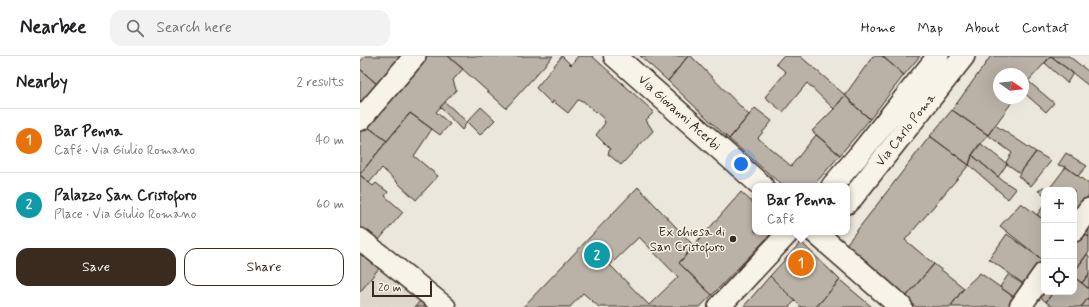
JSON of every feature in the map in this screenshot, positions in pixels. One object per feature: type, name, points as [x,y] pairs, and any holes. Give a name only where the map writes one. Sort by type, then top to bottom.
[{"type":"street","points":[[360,120],[415,56]]},
{"type":"street","name":"Via Giovanni Acerbi","points":[[615,56],[759,183]]},
{"type":"street","name":"Via Carlo Poma","points":[[835,183],[938,56]]},
{"type":"street","name":"Via Carlo Poma","points":[[850,200],[964,56]]},
{"type":"street","points":[[1077,227],[1089,210]]},
{"type":"street","points":[[719,307],[786,235]]},
{"type":"street","points":[[818,235],[901,307]]},
{"type":"street","points":[[360,239],[445,307]]},
{"type":"street","points":[[1020,307],[1041,277]]},
{"type":"shaded area","points":[[360,254],[379,268],[428,307],[360,307]]},
{"type":"building","points":[[365,56],[406,56],[379,86],[360,69],[360,62]]},
{"type":"building","points":[[425,56],[448,56],[463,69],[453,80],[456,90],[436,112],[450,124],[440,135],[410,113],[387,141],[364,124]]},
{"type":"building","points":[[448,56],[553,56],[506,108]]},
{"type":"building","points":[[562,56],[571,65],[578,56],[592,56],[654,112],[646,120],[653,131],[621,165],[608,154],[610,149],[596,135],[605,123],[603,118],[583,101],[578,100],[568,113],[553,101],[552,104],[536,88]]},
{"type":"building","points":[[640,56],[688,56],[668,81]]},
{"type":"building","points":[[688,56],[691,56],[749,115],[729,139],[668,81]]},
{"type":"building","points":[[783,56],[800,56],[845,95],[834,109],[807,83],[783,112],[765,97],[786,72],[776,64]]},
{"type":"building","points":[[873,56],[882,56],[904,75],[870,119],[845,95]]},
{"type":"building","points":[[882,56],[920,56],[904,75]]},
{"type":"building","points":[[991,56],[1051,56],[1029,80],[1029,68],[993,68],[993,104],[1011,104],[988,135],[952,110]]},
{"type":"building","points":[[1051,56],[1073,73],[1067,83],[1045,63]]},
{"type":"building","points":[[1051,56],[1069,56],[1089,72],[1089,86]]},
{"type":"building","points":[[360,69],[379,86],[360,108]]},
{"type":"building","points":[[1029,82],[1054,103],[1046,112],[1029,97]]},
{"type":"building","points":[[845,95],[870,119],[840,155],[812,131],[834,109]]},
{"type":"building","points":[[445,102],[467,122],[462,130],[440,107]]},
{"type":"building","points":[[481,107],[495,120],[480,135],[467,122]]},
{"type":"building","points":[[755,108],[772,121],[758,138],[791,166],[816,135],[840,155],[816,183],[780,183],[729,139]]},
{"type":"building","points":[[952,110],[988,135],[972,155],[969,165],[930,136]]},
{"type":"building","points":[[410,113],[432,129],[414,156],[438,176],[416,200],[382,168],[369,183],[360,175]]},
{"type":"building","points":[[364,124],[387,141],[360,174],[360,130]]},
{"type":"building","points":[[995,125],[1036,152],[1020,173],[1006,162],[1012,153],[988,135]]},
{"type":"building","points":[[930,136],[969,165],[905,240],[934,264],[905,298],[845,246]]},
{"type":"building","points":[[980,143],[1007,164],[998,177],[972,155]]},
{"type":"building","points":[[1036,152],[1051,161],[1031,186],[1018,176]]},
{"type":"building","points":[[1066,153],[1087,166],[1078,176],[1066,167],[1058,165]]},
{"type":"building","points":[[972,155],[1002,180],[1016,189],[1008,199],[969,165]]},
{"type":"building","points":[[1066,167],[1089,184],[1089,195],[1077,214],[1077,187],[1051,187]]},
{"type":"building","points":[[360,175],[373,186],[376,183],[388,192],[385,196],[403,212],[378,241],[360,228]]},
{"type":"building","points":[[638,187],[694,246],[679,263],[712,295],[700,307],[599,307],[583,293],[570,307],[523,307]],"holes":[[[639,237],[678,277],[649,305],[610,265]]]},
{"type":"building","name":"Ex chiesa di San Cristoforo","points":[[741,192],[752,202],[752,235],[770,235],[712,295],[679,263]]},
{"type":"building","points":[[1021,203],[1041,218],[1041,259],[1000,226]]},
{"type":"building","points":[[1041,209],[1041,218],[1037,215]]},
{"type":"building","points":[[1089,221],[1089,237],[1081,232]]},
{"type":"building","points":[[1081,232],[1089,237],[1089,252],[1077,268],[1077,259],[1077,238]]},
{"type":"building","points":[[1007,234],[1041,259],[1041,266],[1028,287],[989,259]]},
{"type":"building","points":[[801,242],[840,280],[816,307],[801,307],[770,276]]},
{"type":"building","points":[[360,254],[379,268],[360,292]]},
{"type":"building","points":[[1087,254],[1089,256],[1089,274],[1082,283],[1077,279],[1077,268]]},
{"type":"building","points":[[934,264],[964,288],[950,307],[916,307],[905,298]]},
{"type":"building","points":[[980,273],[1018,300],[1013,307],[950,307],[964,288]]},
{"type":"building","points":[[1089,274],[1089,289],[1082,283]]},
{"type":"building","points":[[1008,275],[1028,287],[1018,300],[1000,287]]},
{"type":"building","points":[[770,276],[795,301],[789,307],[745,307],[744,306]]},
{"type":"building","points":[[1077,279],[1089,289],[1089,297],[1081,307],[1053,307],[1046,302],[1051,295],[1077,295]]},
{"type":"building","points":[[840,280],[872,307],[816,307]]},
{"type":"building","points":[[1041,288],[1041,295],[1051,295],[1046,302],[1037,294]]},
{"type":"building","points":[[1089,297],[1089,307],[1081,307]]},
{"type":"building","points":[[420,301],[427,307],[415,307]]},
{"type":"place","name":"Ex chiesa di San Cristoforo","points":[[733,239]]},
{"type":"place","name":"Palazzo San Cristoforo","points":[[597,255]]},
{"type":"place","name":"Bar Penna","points":[[801,263]]}]
